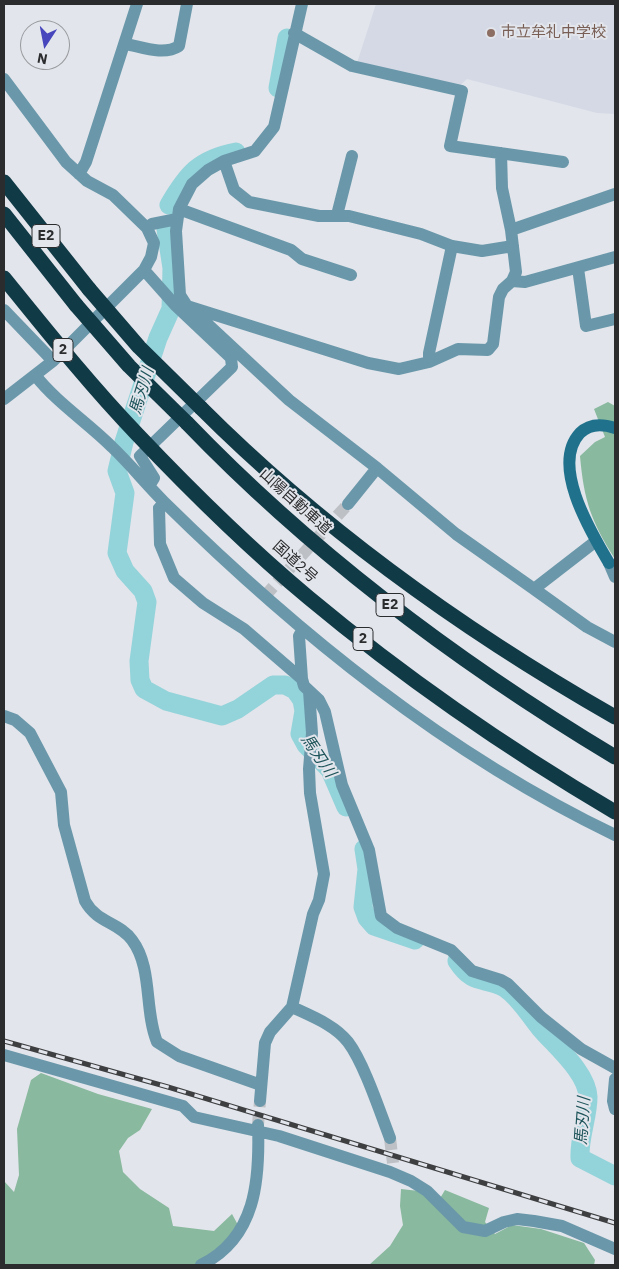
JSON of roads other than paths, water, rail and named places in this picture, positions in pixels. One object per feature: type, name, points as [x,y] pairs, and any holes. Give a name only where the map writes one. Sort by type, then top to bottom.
[{"type":"highway","name":"山陽自動車道","points":[[4,182],[89,289],[139,347],[283,485],[401,577],[504,652],[615,717]]},
{"type":"highway","name":"山陽自動車道","points":[[4,214],[76,305],[129,366],[220,457],[314,543],[388,603],[492,679],[615,757]]},
{"type":"highway","name":"国道2号","points":[[4,278],[58,356],[220,518],[309,598],[455,710],[542,769],[615,812]]},
{"type":"street","points":[[79,174],[86,162],[126,44],[137,4]]},
{"type":"street","points":[[126,44],[155,50],[173,50],[179,46],[186,4]]},
{"type":"street","points":[[302,4],[274,127],[255,151],[224,161],[208,170],[192,184],[178,214],[180,295],[187,306],[368,363],[399,369],[429,362],[458,349],[488,350],[493,344],[499,297],[503,289],[512,281],[516,272],[511,230],[502,188],[501,152]]},
{"type":"street","points":[[294,33],[352,66],[462,91],[450,146],[563,162]]},
{"type":"street","points":[[4,79],[66,162],[79,174],[113,195],[147,228],[154,243],[151,257],[144,270],[58,356],[4,399]]},
{"type":"street","points":[[337,214],[352,156]]},
{"type":"street","points":[[224,161],[234,190],[249,202],[320,216],[337,214],[421,234],[452,246],[482,251],[513,246]]},
{"type":"street","points":[[511,230],[615,194]]},
{"type":"street","points":[[147,228],[152,224],[178,214],[291,250],[302,258],[351,275]]},
{"type":"street","points":[[429,362],[429,353],[452,246]]},
{"type":"street","points":[[512,281],[525,282],[615,257]]},
{"type":"street","points":[[578,268],[586,326],[615,319]]},
{"type":"street","points":[[144,270],[172,302],[289,400],[377,468],[456,534],[587,628],[615,642]]},
{"type":"street","points":[[4,310],[58,356]]},
{"type":"street","points":[[149,486],[154,478],[140,456],[232,367],[231,358],[223,344],[198,311]]},
{"type":"street","points":[[223,344],[235,320]]},
{"type":"street","points":[[35,375],[50,394],[112,446],[165,502],[303,629],[402,706],[494,768],[564,810],[615,835]]},
{"type":"street","points":[[615,428],[602,424],[584,429],[574,440],[568,457],[571,478],[581,508],[615,577]]},
{"type":"street","points":[[348,504],[377,468]]},
{"type":"street","points":[[165,502],[159,508],[160,544],[174,578],[203,603],[244,629],[302,679],[309,691],[319,700],[325,712],[342,785],[369,850],[381,916],[398,928],[451,950],[472,971],[508,984],[541,1017],[581,1049],[615,1068]]},
{"type":"street","points":[[534,589],[596,541]]},
{"type":"street","points":[[302,679],[299,636],[303,629]]},
{"type":"street","points":[[260,1101],[265,1043],[270,1032],[292,1006],[299,983],[312,914],[319,900],[324,874],[310,793],[308,770],[312,733],[309,691]]},
{"type":"street","points":[[4,716],[15,720],[30,733],[61,792],[64,825],[88,907],[92,913],[122,930],[132,940],[141,959],[157,1042],[179,1056],[261,1085]]},
{"type":"street","points":[[292,1006],[322,1021],[348,1042],[366,1078],[390,1138]]},
{"type":"street","points":[[4,1055],[183,1106],[194,1117],[259,1128],[391,1167],[427,1191],[463,1227],[485,1230],[504,1222],[516,1220],[534,1221],[562,1226],[615,1248]]},
{"type":"street","points":[[615,1079],[613,1101],[615,1109]]},
{"type":"street","points":[[201,1265],[216,1258],[228,1248],[248,1214],[256,1189],[259,1128]]},
{"type":"waterway","name":"馬刃川","points":[[278,88],[287,38]]},
{"type":"waterway","name":"馬刃川","points":[[169,205],[188,176],[195,170],[212,159],[236,152]]},
{"type":"waterway","name":"馬刃川","points":[[166,229],[172,268],[171,309],[158,338],[124,442],[117,471],[125,493],[117,553],[125,571],[143,591],[147,602],[139,661],[140,680],[144,689],[166,701],[222,716],[238,709],[273,685],[285,685],[295,690],[302,700],[304,711],[300,734],[306,745],[330,770],[346,807]]},
{"type":"waterway","name":"馬刃川","points":[[364,849],[367,869],[363,907],[367,918],[374,926],[415,940]]},
{"type":"waterway","name":"馬刃川","points":[[457,961],[474,978],[498,984],[510,992],[576,1069],[582,1078],[588,1097],[580,1158],[615,1176]]},
{"type":"tunnel","points":[[265,596],[348,504]]},
{"type":"tunnel","points":[[258,1125],[260,1101]]},
{"type":"tunnel","points":[[390,1138],[393,1163]]},
{"type":"railway","points":[[4,1041],[168,1087],[615,1223]]},
{"type":"place","name":"市立牟礼中学校","points":[[491,33]]}]
